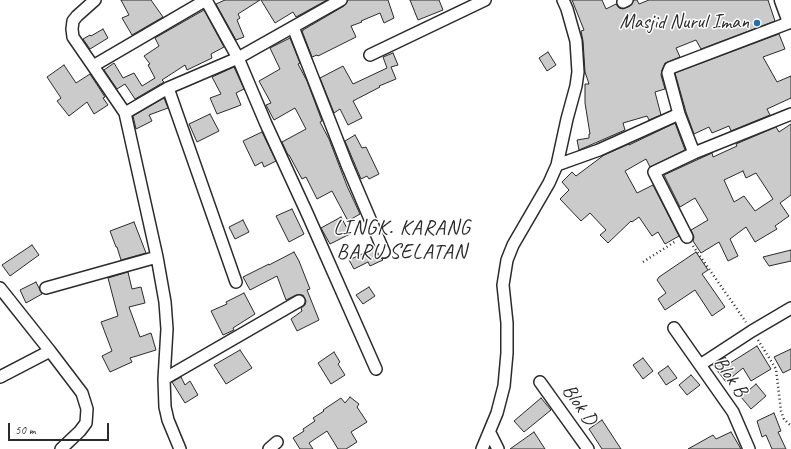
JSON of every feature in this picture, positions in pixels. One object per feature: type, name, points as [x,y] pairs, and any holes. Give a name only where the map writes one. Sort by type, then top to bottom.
[{"type":"main road","points":[[784,0],[791,20]]},
{"type":"street","points":[[95,0],[73,21],[73,37],[125,113],[157,256],[165,302],[167,329],[164,379],[165,407],[168,420],[180,449]]},
{"type":"street","points":[[93,66],[206,0],[238,58],[376,369]]},
{"type":"street","points":[[125,113],[168,88],[238,58],[341,0]]},
{"type":"street","points":[[370,55],[486,0]]},
{"type":"street","points":[[482,449],[490,433],[497,413],[504,386],[507,353],[507,323],[503,285],[507,260],[512,245],[549,183],[557,165],[578,72],[576,41],[563,0]]},
{"type":"street","points":[[694,153],[679,114],[668,73],[670,68],[791,20]]},
{"type":"street","points":[[293,27],[347,165],[384,252]]},
{"type":"street","points":[[168,88],[236,282]]},
{"type":"street","points":[[557,165],[598,150],[679,114]]},
{"type":"street","points":[[687,237],[654,172],[694,153],[791,114]]},
{"type":"street","points":[[46,288],[157,256]]},
{"type":"street","points":[[0,288],[82,393],[87,409],[86,423],[80,431],[61,449]]},
{"type":"street","points":[[164,379],[299,301]]},
{"type":"street","points":[[700,365],[752,331],[791,308]]},
{"type":"street","name":"Blok B","points":[[674,328],[733,412],[750,449]]},
{"type":"street","points":[[0,377],[50,351]]},
{"type":"street","name":"Blok D","points":[[540,382],[588,449]]},
{"type":"street","points":[[490,433],[498,449]]},
{"type":"path","points":[[643,262],[680,238],[687,237],[752,331],[776,369],[781,411],[784,419],[791,426]]},
{"type":"building","points":[[121,0],[151,0],[163,17],[132,35],[122,18],[129,15]]},
{"type":"building","points":[[225,0],[260,0],[238,14],[240,18],[237,20],[244,37],[236,40],[216,4]]},
{"type":"building","points":[[261,0],[327,0],[296,17],[293,12],[275,23]]},
{"type":"building","points":[[348,0],[388,0],[394,18],[384,23],[380,13],[361,21],[362,22],[351,26],[356,37],[318,56],[312,57],[302,31],[344,6]]},
{"type":"building","points":[[410,0],[439,0],[443,10],[418,20]]},
{"type":"building","points":[[572,0],[602,0],[606,9],[616,4],[619,8],[623,9],[630,6],[634,0],[637,0],[639,4],[649,0],[768,0],[775,21],[701,49],[696,40],[676,48],[680,57],[665,63],[662,70],[661,75],[665,89],[655,92],[661,115],[649,120],[647,116],[623,123],[625,130],[579,150],[577,140],[589,138],[590,134],[585,103],[585,84],[589,84],[585,72],[581,31],[584,30]]},
{"type":"building","points":[[204,10],[224,47],[211,54],[212,58],[187,70],[185,65],[162,80],[164,82],[135,99],[125,84],[117,89],[104,70],[114,63],[123,78],[134,73],[142,86],[155,78],[148,65],[150,64],[144,56],[159,46],[155,38]]},
{"type":"building","points":[[103,29],[108,38],[90,49],[83,39]]},
{"type":"building","points":[[779,34],[785,49],[763,57],[777,82],[791,76],[791,98],[767,109],[770,115],[731,131],[729,126],[712,133],[709,127],[694,134],[675,73]]},
{"type":"building","points":[[290,38],[300,63],[298,64],[307,81],[322,121],[320,122],[329,139],[347,186],[360,214],[348,221],[332,191],[317,199],[306,177],[302,179],[288,155],[282,142],[306,129],[295,108],[274,120],[266,105],[271,103],[259,81],[280,69],[270,48]]},
{"type":"building","points":[[548,52],[556,65],[547,71],[539,58]]},
{"type":"building","points":[[393,53],[398,65],[391,67],[396,79],[379,86],[380,87],[353,101],[362,118],[348,125],[340,109],[334,113],[320,78],[343,66],[353,84],[387,68],[383,57]]},
{"type":"building","points":[[64,65],[76,83],[90,74],[105,97],[103,98],[108,105],[94,114],[87,102],[69,116],[57,101],[61,98],[47,77]]},
{"type":"building","points":[[234,67],[244,89],[236,93],[241,105],[217,114],[210,98],[221,94],[212,77]]},
{"type":"building","points":[[164,98],[168,108],[149,115],[152,121],[136,129],[133,116]]},
{"type":"building","points":[[210,114],[219,131],[197,142],[189,124]]},
{"type":"building","points":[[675,123],[685,150],[650,167],[646,159],[625,171],[637,193],[653,185],[679,236],[665,244],[658,232],[652,236],[639,217],[632,222],[631,221],[608,243],[600,235],[606,230],[590,213],[581,221],[560,199],[569,190],[562,182],[572,172],[576,176],[604,155]]},
{"type":"building","points":[[791,124],[791,195],[780,203],[789,216],[775,226],[777,229],[755,242],[746,227],[730,239],[738,256],[728,261],[719,242],[701,253],[693,241],[694,237],[691,230],[708,220],[695,198],[680,207],[664,175],[712,153],[713,157],[737,146],[736,144],[776,127],[779,132]],"holes":[[[743,171],[746,178],[756,173],[773,199],[755,211],[744,196],[734,202],[724,180]]]},
{"type":"building","points":[[262,132],[276,161],[264,167],[262,162],[255,166],[243,141]]},
{"type":"building","points":[[355,135],[362,148],[366,147],[379,174],[369,179],[367,176],[361,179],[345,141]]},
{"type":"building","points":[[292,209],[304,234],[289,242],[276,216]]},
{"type":"building","points":[[341,217],[350,234],[330,244],[321,228]]},
{"type":"building","points":[[243,220],[249,232],[235,239],[229,227]]},
{"type":"building","points":[[134,222],[146,253],[121,260],[110,231]]},
{"type":"building","points":[[32,245],[39,255],[10,276],[2,265]]},
{"type":"building","points":[[375,248],[378,255],[383,260],[370,266],[368,262],[354,269],[349,260]]},
{"type":"building","points":[[791,250],[791,261],[769,266],[763,257]]},
{"type":"building","points":[[294,252],[310,289],[307,290],[319,320],[297,331],[291,319],[302,311],[301,308],[305,305],[306,301],[303,295],[296,295],[286,300],[277,276],[250,290],[243,277]]},
{"type":"building","points":[[696,252],[708,270],[702,274],[725,307],[712,316],[695,290],[665,310],[658,299],[666,293],[657,280],[659,277]]},
{"type":"building","points":[[128,272],[132,289],[141,287],[145,303],[129,307],[140,337],[151,333],[156,350],[130,358],[132,362],[110,372],[102,356],[112,351],[101,322],[118,316],[108,278]]},
{"type":"building","points":[[36,282],[42,294],[26,303],[20,290]]},
{"type":"building","points":[[369,287],[375,296],[363,304],[356,295]]},
{"type":"building","points":[[244,293],[255,314],[233,328],[234,330],[223,335],[211,311],[227,304],[226,302]]},
{"type":"building","points":[[757,346],[771,369],[751,381],[743,368],[726,382],[713,365],[725,357],[730,363]]},
{"type":"building","points":[[791,349],[791,369],[783,373],[774,357]]},
{"type":"building","points":[[240,350],[252,368],[226,384],[214,365]]},
{"type":"building","points":[[334,352],[340,362],[338,364],[345,375],[331,384],[318,363]]},
{"type":"building","points":[[643,358],[653,371],[643,379],[633,365]]},
{"type":"building","points":[[668,366],[677,378],[666,385],[658,373]]},
{"type":"building","points":[[691,375],[700,385],[687,395],[679,385]]},
{"type":"building","points":[[181,377],[185,385],[190,381],[198,395],[185,403],[172,382]]},
{"type":"building","points":[[756,384],[766,396],[751,409],[741,397]]},
{"type":"building","points":[[350,397],[359,404],[357,407],[367,422],[351,432],[357,442],[346,449],[338,449],[327,431],[309,443],[313,449],[300,449],[293,438],[315,421],[313,418],[324,411],[323,410],[341,398],[345,403]]},
{"type":"building","points":[[541,398],[551,410],[524,432],[514,421]]},
{"type":"building","points":[[774,413],[781,431],[778,432],[786,449],[772,449],[766,435],[762,437],[757,421]]},
{"type":"building","points":[[602,420],[621,449],[602,449],[589,429]]},
{"type":"building","points":[[534,432],[545,449],[510,449]]},
{"type":"building","points":[[731,432],[741,449],[688,449],[713,435],[716,439]]},
{"type":"place","name":"Masjid Nurul Iman","points":[[757,23]]},
{"type":"district","name":"LINGK. KARANG BARU SELATAN","points":[[402,240]]}]
